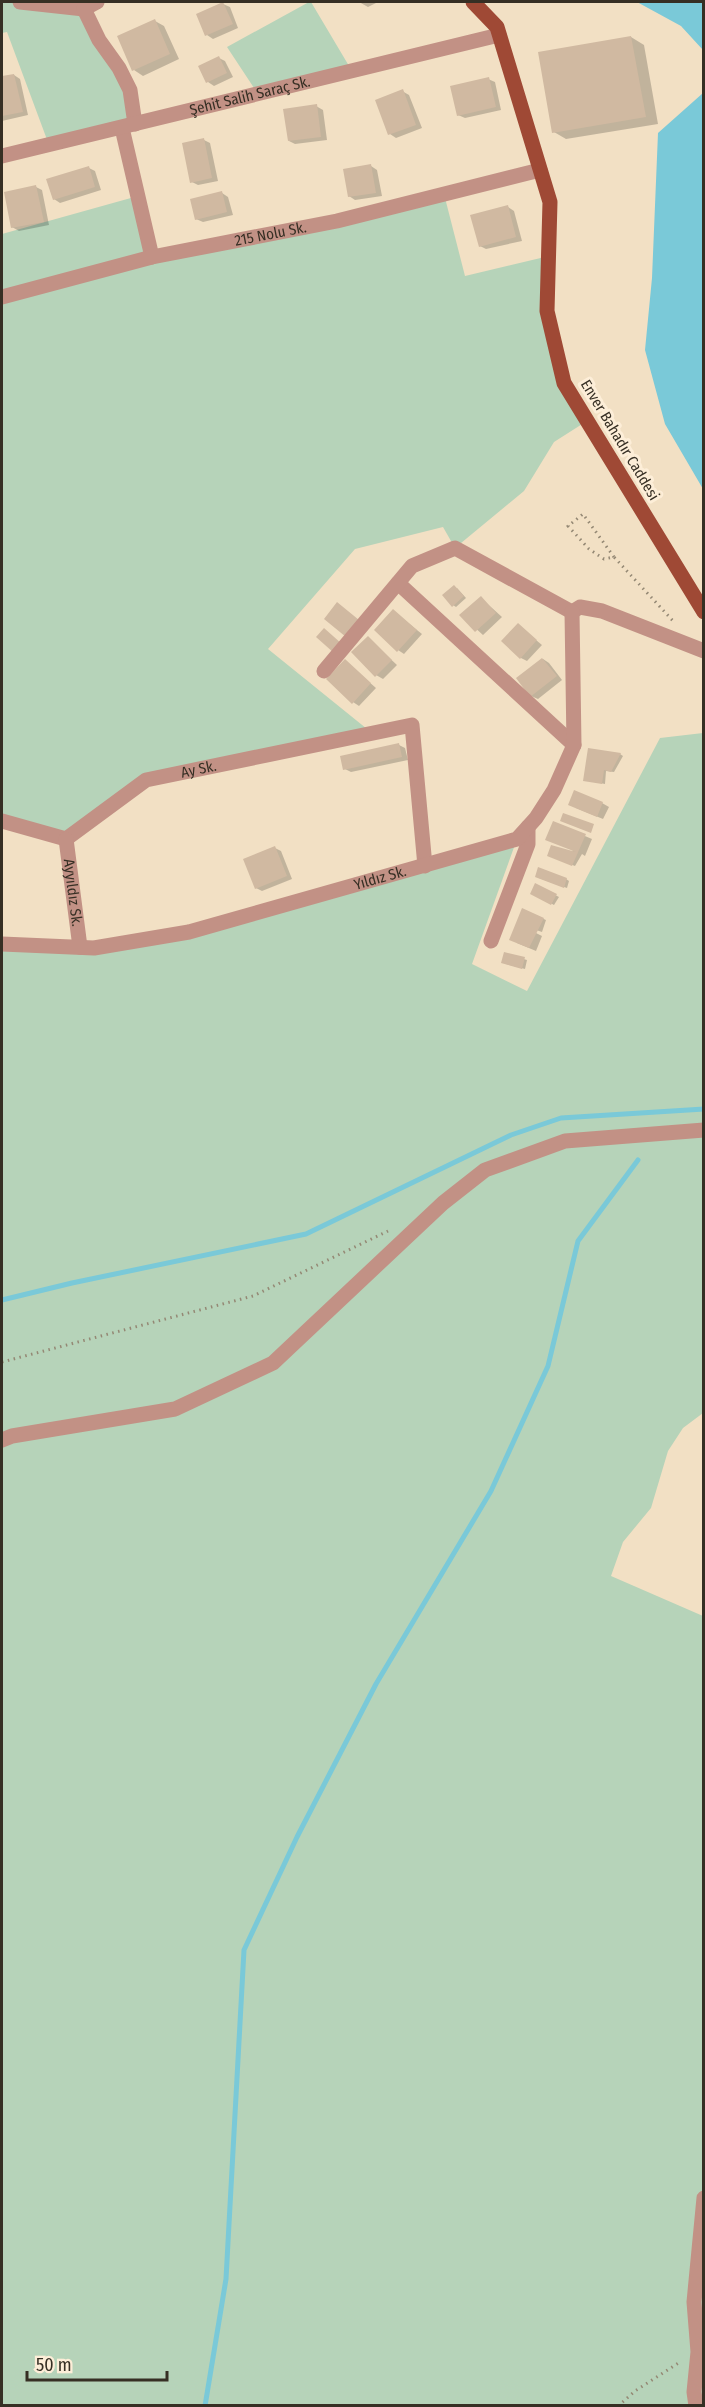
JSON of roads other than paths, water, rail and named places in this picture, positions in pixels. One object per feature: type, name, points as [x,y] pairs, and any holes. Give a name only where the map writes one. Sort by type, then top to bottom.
[{"type":"main road","name":"Enver Bahadır Caddesi","points":[[473,2],[497,27],[550,202],[547,311],[564,383],[704,612]]},
{"type":"street","points":[[20,2],[91,5],[99,40],[119,68],[130,90],[129,126],[152,257]]},
{"type":"street","name":"Şehit Salih Saraç Sk.","points":[[2,156],[499,35]]},
{"type":"street","name":"215 Nolu Sk.","points":[[2,297],[152,257],[337,221],[540,170]]},
{"type":"street","points":[[324,671],[412,566],[455,548],[572,612],[580,607],[602,611],[686,642],[704,651]]},
{"type":"street","points":[[398,583],[574,746]]},
{"type":"street","name":"Yıldız Sk.","points":[[2,944],[94,948],[189,932],[517,839],[555,790],[574,746],[572,612]]},
{"type":"street","name":"Ay Sk.","points":[[66,839],[146,780],[412,724],[425,866]]},
{"type":"street","points":[[2,821],[66,839]]},
{"type":"street","points":[[491,941],[528,844],[528,827]]},
{"type":"street","name":"Ayyıldız Sk.","points":[[66,839],[80,947]]},
{"type":"street","points":[[2,1440],[12,1436],[175,1409],[273,1363],[443,1203],[485,1170],[565,1142],[704,1130]]},
{"type":"street","points":[[696,2406],[694,2392],[701,2350],[694,2302],[704,2198]]},
{"type":"water","points":[[637,2],[703,2],[703,50],[681,26]]},
{"type":"water","points":[[703,93],[703,489],[665,424],[645,350],[652,278],[658,133]]},
{"type":"waterway","points":[[2,1300],[306,1234],[511,1135],[561,1118],[704,1109]]},
{"type":"waterway","points":[[205,2406],[226,2279],[244,1950],[297,1837],[376,1684],[491,1491],[548,1366],[578,1241],[638,1160]]}]
